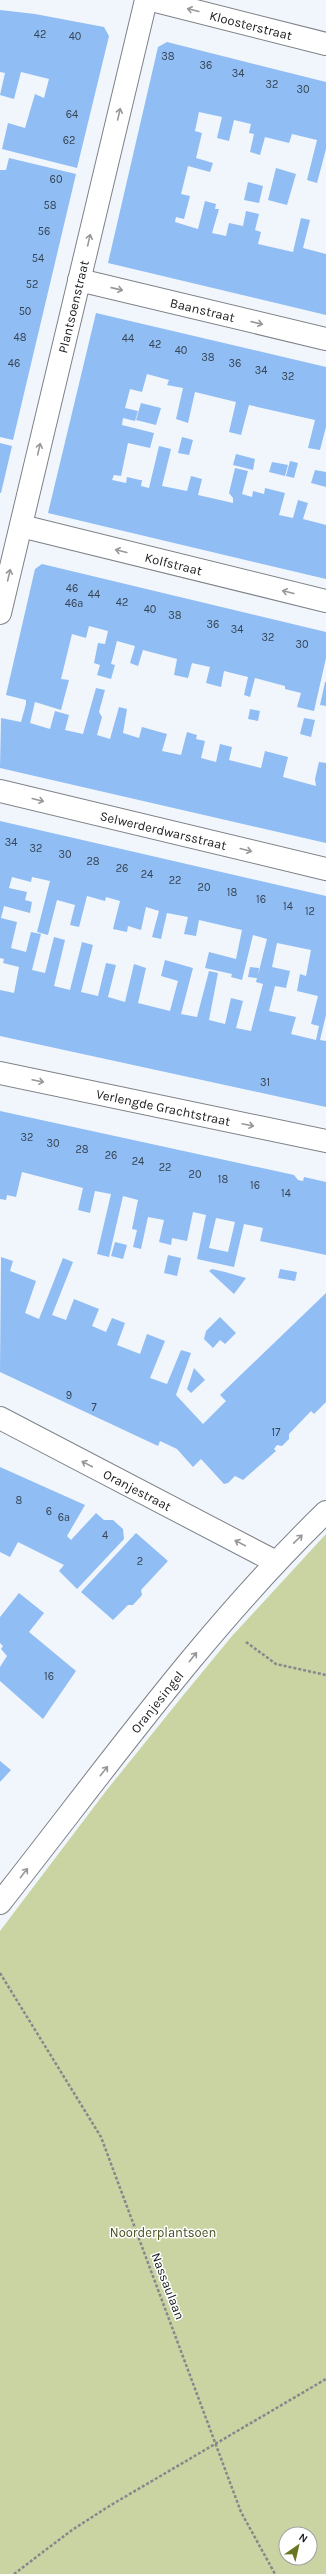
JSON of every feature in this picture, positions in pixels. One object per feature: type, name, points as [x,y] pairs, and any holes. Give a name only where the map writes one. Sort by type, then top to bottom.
[{"type":"street","name":"Plantsoenstraat","points":[[0,613],[146,0]]},
{"type":"street","name":"Kloosterstraat","points":[[152,0],[326,44]]},
{"type":"street","name":"Baanstraat","points":[[79,280],[326,340]]},
{"type":"street","name":"Kolfstraat","points":[[21,526],[326,601]]},
{"type":"street","name":"Selwerderdwarsstraat","points":[[0,791],[326,869]]},
{"type":"street","name":"Verlengde Grachtstraat","points":[[0,1073],[326,1141]]},
{"type":"street","name":"Oranjestraat","points":[[0,1418],[274,1561]]},
{"type":"street","name":"Oranjesingel","points":[[0,1904],[220,1623],[274,1561],[326,1512]]},
{"type":"path","points":[[220,1623],[276,1664],[326,1676]]},
{"type":"path","name":"Nassaulaan","points":[[0,1973],[101,2137],[241,2512],[275,2574]]},
{"type":"path","points":[[14,2574],[72,2530],[111,2505],[326,2379]]},
{"type":"green space","name":"Noorderplantsoen","points":[[326,1534],[326,2574],[0,2574],[0,1931],[106,1791],[232,1636]]},
{"type":"building","points":[[0,10],[35,14],[104,27],[109,36],[77,168],[2,149],[8,123],[25,128],[35,94],[44,98],[49,79],[21,72],[14,99],[0,95],[5,73],[0,72]]},
{"type":"building","points":[[167,42],[326,82],[326,149],[317,183],[307,180],[317,140],[292,134],[289,143],[265,137],[260,155],[250,152],[254,134],[249,133],[251,124],[234,120],[229,141],[217,138],[222,117],[199,112],[195,131],[202,133],[196,158],[213,163],[210,172],[188,166],[181,194],[190,196],[184,219],[176,217],[175,222],[198,229],[205,201],[216,204],[215,209],[219,209],[212,233],[226,236],[229,223],[243,226],[246,211],[259,214],[255,230],[261,232],[258,244],[293,252],[301,218],[310,220],[303,248],[326,254],[326,315],[108,263],[158,47]]},
{"type":"building","points":[[9,158],[76,174],[13,440],[0,437],[0,170],[6,170]]},
{"type":"building","points":[[276,168],[296,174],[287,205],[268,200]]},
{"type":"building","points":[[248,182],[263,186],[259,203],[244,200]]},
{"type":"building","points":[[96,313],[326,367],[326,427],[320,450],[308,448],[315,420],[249,405],[241,435],[229,432],[236,402],[195,392],[188,423],[176,419],[183,388],[167,385],[169,380],[147,374],[142,392],[130,389],[125,408],[138,411],[135,421],[123,418],[122,425],[154,433],[150,448],[128,443],[121,476],[114,475],[112,480],[126,483],[127,477],[142,480],[141,486],[149,488],[159,446],[171,449],[162,486],[187,491],[191,476],[202,479],[198,495],[233,503],[233,498],[229,493],[235,468],[248,471],[242,494],[252,497],[253,491],[264,494],[265,488],[285,493],[279,515],[293,518],[298,500],[308,503],[303,519],[326,525],[326,579],[48,513]]},
{"type":"building","points":[[141,403],[161,408],[156,425],[136,420]]},
{"type":"building","points":[[182,437],[193,440],[189,455],[178,453]]},
{"type":"building","points":[[0,443],[12,446],[1,493],[0,493]]},
{"type":"building","points":[[236,454],[255,459],[253,470],[233,465]]},
{"type":"building","points":[[290,461],[298,463],[294,478],[286,476]]},
{"type":"building","points":[[272,462],[288,465],[285,476],[269,472]]},
{"type":"building","points":[[315,470],[326,472],[326,487],[311,483]]},
{"type":"building","points":[[42,564],[326,632],[326,658],[314,711],[297,707],[301,693],[285,689],[285,686],[255,678],[250,697],[244,695],[248,677],[224,671],[221,687],[206,683],[210,667],[192,663],[188,678],[174,675],[177,659],[143,650],[138,666],[130,663],[135,646],[117,641],[111,664],[115,665],[111,679],[97,675],[100,665],[94,663],[98,643],[105,644],[108,631],[89,626],[86,638],[72,634],[61,679],[69,680],[61,710],[35,702],[30,723],[50,729],[55,711],[69,715],[65,730],[83,734],[96,688],[105,690],[99,712],[102,717],[97,735],[110,739],[119,707],[127,709],[123,733],[139,738],[142,727],[167,734],[162,751],[181,755],[187,732],[197,735],[196,739],[205,741],[201,758],[216,762],[220,744],[232,747],[229,760],[261,768],[265,751],[288,757],[283,777],[316,786],[315,779],[319,762],[326,763],[326,843],[0,768],[1,718],[21,722],[26,704],[26,700],[6,695],[35,569]]},
{"type":"building","points":[[326,682],[326,706],[320,705]]},
{"type":"building","points":[[250,709],[260,711],[258,721],[248,719]]},
{"type":"building","points":[[304,718],[315,720],[311,737],[300,734]]},
{"type":"building","points":[[0,821],[326,896],[326,1015],[320,1040],[326,1041],[326,1107],[0,1036],[0,990],[14,993],[19,967],[3,963],[4,959],[0,958]],"holes":[[[12,877],[31,882],[32,877],[50,881],[37,932],[48,935],[57,900],[75,905],[70,925],[79,927],[87,896],[105,901],[106,897],[120,901],[113,929],[127,932],[128,926],[141,930],[146,907],[159,911],[152,937],[161,939],[167,913],[188,917],[184,934],[196,936],[199,920],[242,930],[236,959],[209,952],[205,968],[232,974],[231,977],[242,980],[253,935],[267,939],[258,975],[259,968],[250,967],[248,977],[257,978],[256,982],[263,984],[251,1031],[236,1028],[243,1001],[231,998],[225,1024],[209,1020],[218,973],[209,971],[197,1017],[181,1014],[193,968],[165,960],[161,976],[178,981],[170,1011],[138,1003],[146,968],[134,964],[125,1002],[108,997],[116,965],[106,963],[98,996],[81,992],[93,945],[82,942],[70,990],[54,986],[65,940],[54,937],[45,973],[32,970],[41,934],[31,932],[26,952],[11,948],[17,922],[1,918],[4,906],[30,913],[32,902],[25,900],[27,892],[9,888]],[[277,943],[311,950],[306,976],[300,974],[297,991],[318,996],[311,1024],[319,1026],[316,1040],[291,1034],[296,1017],[269,1011],[275,986],[286,988],[290,971],[272,967]]]},
{"type":"building","points":[[0,1111],[294,1175],[298,1180],[303,1181],[304,1177],[326,1182],[326,1255],[260,1241],[263,1228],[244,1224],[234,1267],[197,1259],[206,1215],[193,1212],[187,1241],[172,1238],[171,1245],[159,1242],[164,1220],[148,1217],[141,1249],[133,1247],[137,1230],[132,1229],[138,1200],[123,1196],[109,1257],[97,1254],[111,1194],[95,1191],[90,1213],[78,1210],[83,1188],[22,1172],[16,1197],[7,1195],[6,1200],[0,1199]],"holes":[[[216,1218],[235,1222],[228,1252],[209,1248]]]},
{"type":"building","points":[[115,1242],[127,1245],[123,1259],[111,1256]]},
{"type":"building","points":[[168,1255],[181,1258],[177,1276],[164,1273]]},
{"type":"building","points":[[1,1257],[13,1261],[10,1271],[36,1281],[25,1313],[39,1319],[63,1258],[73,1262],[52,1315],[66,1320],[74,1299],[99,1309],[92,1326],[106,1332],[112,1318],[125,1323],[117,1345],[140,1354],[147,1334],[165,1341],[150,1378],[167,1384],[181,1350],[191,1353],[176,1395],[203,1424],[226,1401],[220,1395],[326,1293],[326,1402],[314,1414],[311,1411],[289,1434],[289,1439],[282,1446],[277,1445],[274,1449],[276,1451],[243,1480],[235,1476],[228,1483],[224,1484],[201,1459],[193,1467],[177,1449],[160,1441],[158,1446],[0,1372]]},
{"type":"building","points":[[212,1269],[246,1278],[234,1294],[209,1271]]},
{"type":"building","points":[[280,1269],[297,1272],[295,1281],[278,1278]]},
{"type":"building","points":[[220,1317],[236,1333],[225,1344],[220,1340],[213,1348],[204,1339],[206,1331]]},
{"type":"building","points":[[194,1368],[205,1380],[191,1393],[187,1389]]},
{"type":"building","points":[[0,1467],[85,1505],[67,1536],[71,1540],[96,1513],[104,1520],[113,1520],[123,1529],[124,1539],[77,1589],[59,1571],[64,1565],[18,1542],[10,1557],[0,1552]]},
{"type":"building","points":[[136,1533],[168,1561],[141,1590],[142,1595],[133,1605],[128,1605],[113,1620],[81,1592]]},
{"type":"building","points":[[19,1593],[44,1613],[29,1632],[76,1671],[43,1719],[0,1681],[0,1667],[7,1656],[1,1649],[3,1646],[0,1643],[0,1617]]},
{"type":"building","points":[[0,1761],[11,1770],[0,1782]]}]
